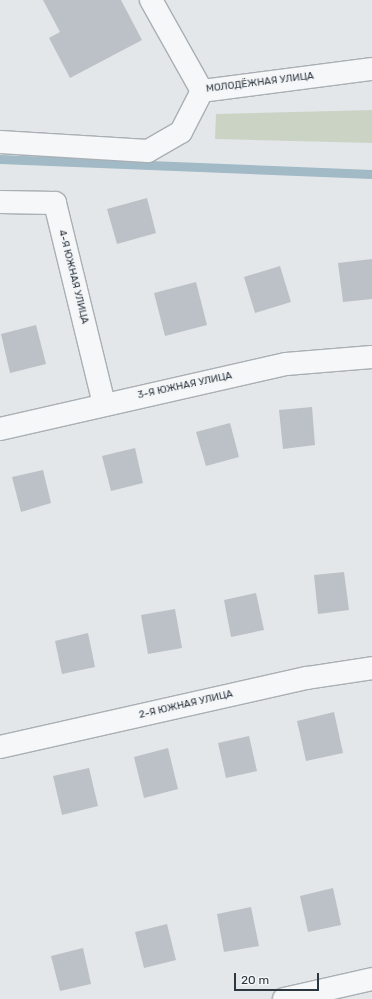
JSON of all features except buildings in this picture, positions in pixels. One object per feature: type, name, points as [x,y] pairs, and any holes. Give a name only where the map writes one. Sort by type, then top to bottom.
[{"type":"street","name":"МОЛОДЁЖНАЯ УЛИЦА","points":[[151,0],[202,91],[372,69]]},
{"type":"street","points":[[0,142],[148,151],[182,132],[202,91]]},
{"type":"street","name":"4-Я ЮЖНАЯ УЛИЦА","points":[[0,202],[55,203],[104,404]]},
{"type":"street","name":"3-Я ЮЖНАЯ УЛИЦА","points":[[0,429],[104,404],[286,364],[372,357]]},
{"type":"street","name":"2-Я ЮЖНАЯ УЛИЦА","points":[[0,747],[307,678],[372,668]]},
{"type":"street","points":[[284,999],[372,979]]},
{"type":"shaded area","points":[[372,110],[372,143],[215,139],[216,114]]},
{"type":"waterway","points":[[0,159],[372,174]]}]
